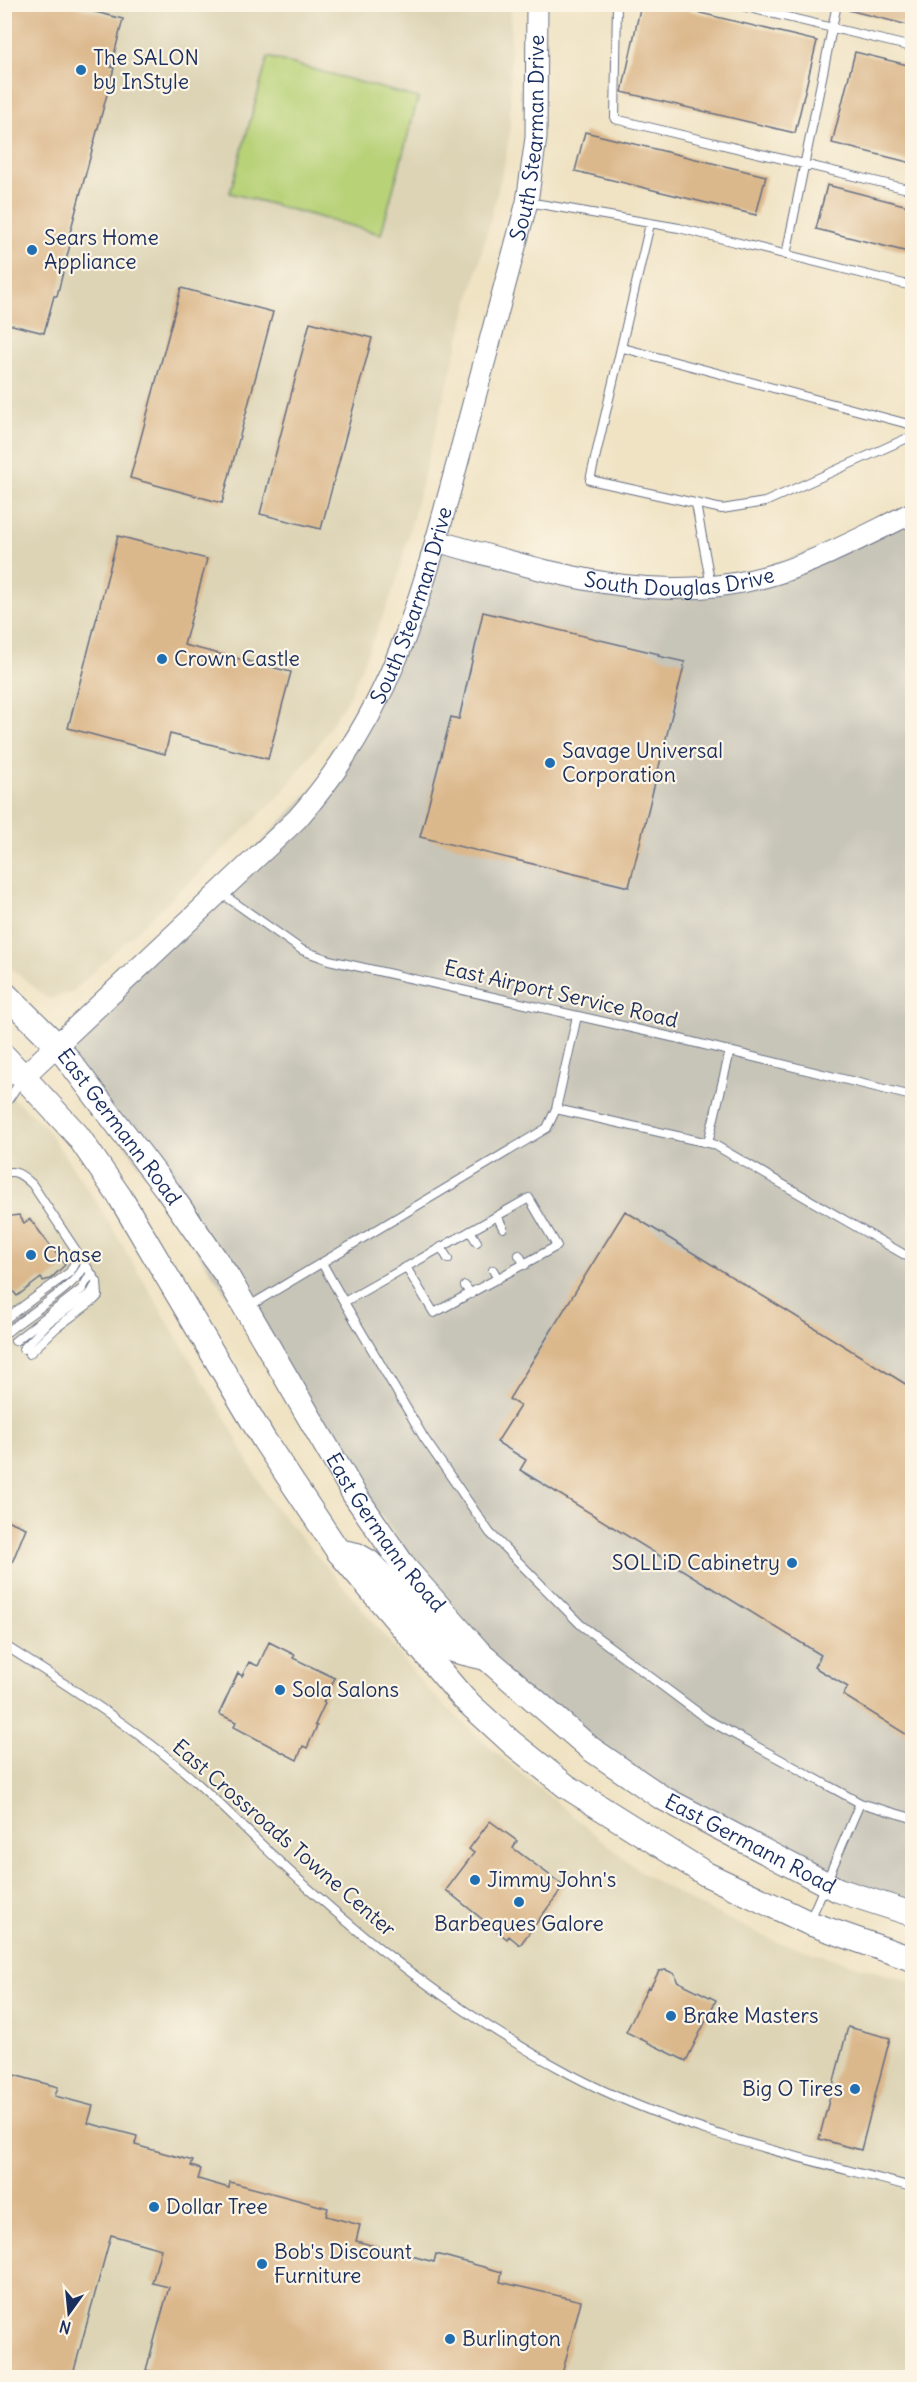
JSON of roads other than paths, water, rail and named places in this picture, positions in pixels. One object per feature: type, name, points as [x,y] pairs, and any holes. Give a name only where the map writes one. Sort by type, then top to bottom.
[{"type":"main road","name":"East Germann Road","points":[[4,993],[57,1045],[168,1191],[227,1276],[354,1494],[405,1568],[486,1658],[591,1749],[661,1797],[825,1883],[912,1914]]},
{"type":"main road","name":"East Germann Road","points":[[4,1056],[14,1078],[78,1136],[120,1197],[264,1440],[338,1551],[463,1698],[512,1743],[566,1786],[706,1874],[809,1923],[912,1959]]},
{"type":"main road","points":[[338,1551],[357,1555],[369,1562],[452,1650],[486,1658]]},
{"type":"street","name":"South Stearman Drive","points":[[14,1078],[57,1045],[297,819],[324,788],[349,751],[396,665],[414,620],[527,202],[537,138],[537,4]]},
{"type":"street","name":"South Douglas Drive","points":[[436,541],[597,583],[657,590],[711,588],[745,582],[809,562],[912,513]]},
{"type":"lane","points":[[617,4],[615,119],[912,190]]},
{"type":"lane","points":[[733,4],[912,47]]},
{"type":"lane","points":[[786,255],[837,4]]},
{"type":"lane","points":[[527,202],[679,228],[912,286]]},
{"type":"lane","points":[[650,224],[623,348],[590,480],[722,509],[765,502],[912,436]]},
{"type":"lane","points":[[623,348],[912,425]]},
{"type":"lane","points":[[696,504],[711,588]]},
{"type":"lane","name":"East Airport Service Road","points":[[218,891],[264,926],[302,950],[330,960],[730,1051],[912,1096]]},
{"type":"lane","points":[[246,1308],[547,1128],[556,1109],[577,1016]]},
{"type":"lane","points":[[708,1143],[730,1051]]},
{"type":"lane","name":"South Stearman Drive","points":[[4,1106],[14,1078]]},
{"type":"lane","points":[[556,1109],[708,1143],[912,1259]]},
{"type":"lane","points":[[4,1174],[8,1172],[21,1174],[32,1184],[97,1282],[98,1296],[94,1300],[26,1352]]},
{"type":"lane","points":[[344,1302],[406,1267],[441,1248],[529,1198],[557,1246],[498,1279],[468,1290],[434,1313],[406,1267]]},
{"type":"lane","points":[[497,1216],[503,1228]]},
{"type":"lane","points":[[470,1231],[477,1242]]},
{"type":"lane","points":[[441,1248],[448,1259]]},
{"type":"lane","points":[[4,1320],[70,1272],[79,1254]]},
{"type":"lane","points":[[519,1255],[525,1264]]},
{"type":"lane","points":[[7,1332],[76,1280],[84,1270],[85,1263]]},
{"type":"lane","points":[[322,1263],[424,1438],[490,1533],[581,1625],[708,1720],[860,1803],[912,1818]]},
{"type":"lane","points":[[493,1270],[498,1279]]},
{"type":"lane","points":[[15,1341],[82,1289],[91,1273]]},
{"type":"lane","name":"East Crossroads Towne Center","points":[[4,1645],[65,1683],[153,1745],[221,1804],[308,1888],[423,1981],[501,2034],[567,2073],[629,2104],[726,2138],[912,2187]]},
{"type":"lane","points":[[809,1923],[860,1803]]},
{"type":"place","name":"The SALON by InStyle","points":[[81,70]]},
{"type":"place","name":"Sears Home Appliance","points":[[32,250]]},
{"type":"place","name":"Crown Castle","points":[[162,659]]},
{"type":"place","name":"Savage Universal Corporation","points":[[550,763]]},
{"type":"place","name":"Chase","points":[[31,1255]]},
{"type":"place","name":"SOLLiD Cabinetry","points":[[792,1563]]},
{"type":"place","name":"Sola Salons","points":[[280,1690]]},
{"type":"place","name":"Jimmy John's","points":[[475,1880]]},
{"type":"place","name":"Barbeques Galore","points":[[519,1902]]},
{"type":"place","name":"Brake Masters","points":[[671,2016]]},
{"type":"place","name":"Big O Tires","points":[[855,2089]]},
{"type":"place","name":"Dollar Tree","points":[[154,2207]]},
{"type":"place","name":"Bob's Discount Furniture","points":[[262,2264]]},
{"type":"place","name":"Burlington","points":[[450,2339]]}]
